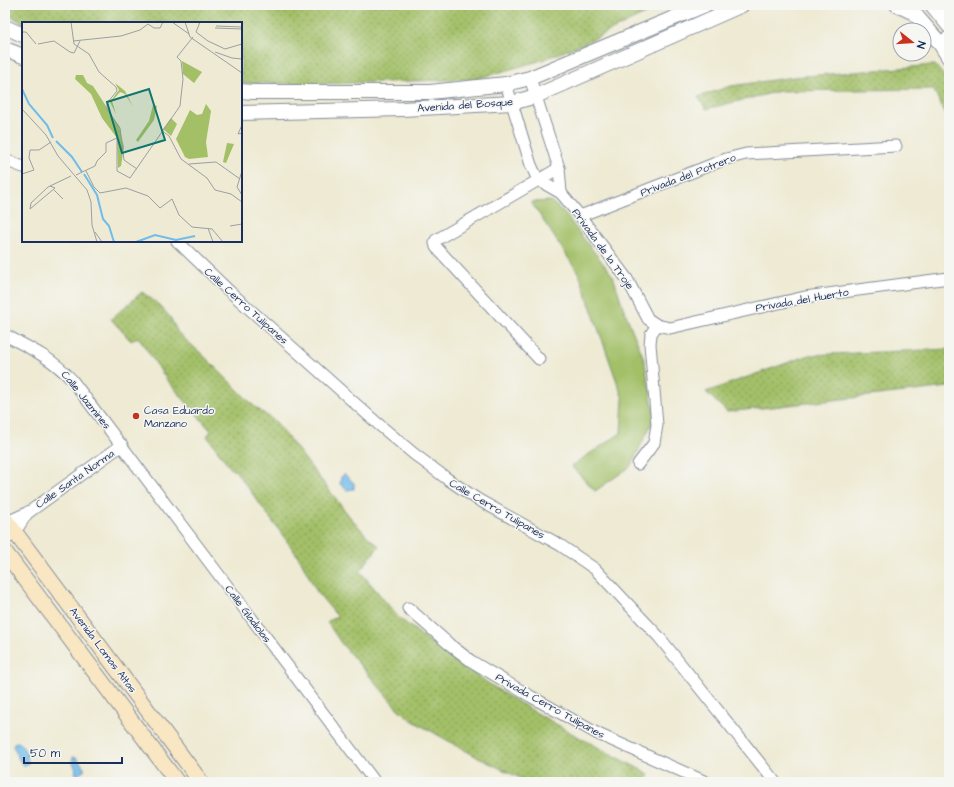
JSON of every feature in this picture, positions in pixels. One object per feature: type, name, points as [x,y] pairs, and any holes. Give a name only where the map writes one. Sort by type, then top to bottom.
[{"type":"main road","name":"Avenida Lomas Altas","points":[[7,527],[201,782]]},
{"type":"main road","name":"Avenida Lomas Altas","points":[[5,552],[177,782]]},
{"type":"street","name":"Avenida del Bosque","points":[[242,91],[430,92],[506,84],[530,78],[705,5]]},
{"type":"street","name":"Avenida del Bosque","points":[[242,113],[403,109],[512,103],[536,96],[742,5]]},
{"type":"street","points":[[897,5],[914,13],[944,40],[949,58]]},
{"type":"street","points":[[932,5],[949,26]]},
{"type":"street","points":[[5,27],[22,35]]},
{"type":"street","points":[[5,49],[22,56]]},
{"type":"street","name":"Privada de la Troje","points":[[530,78],[559,168],[562,192]]},
{"type":"street","points":[[506,84],[531,165],[538,180]]},
{"type":"street","name":"Privada del Potrero","points":[[580,216],[726,159],[746,154],[896,146]]},
{"type":"street","points":[[5,160],[22,167]]},
{"type":"street","points":[[538,359],[434,243],[436,240],[559,168]]},
{"type":"street","name":"Privada de la Troje","points":[[538,180],[562,192],[627,279],[648,318],[657,325]]},
{"type":"street","name":"Calle Cerro Tulipanes","points":[[178,242],[227,289],[377,423],[414,454],[477,499],[560,545],[595,570],[659,637],[776,782]]},
{"type":"street","name":"Privada del Huerto","points":[[657,325],[670,328],[805,297],[949,278]]},
{"type":"street","points":[[638,464],[654,443],[658,425],[650,344],[651,334],[657,325]]},
{"type":"street","name":"Calle Jazmines","points":[[5,335],[42,354],[59,367],[72,380],[122,446]]},
{"type":"street","name":"Calle Santa Norma","points":[[7,527],[122,446]]},
{"type":"street","name":"Calle Gladiolas","points":[[122,446],[375,782]]},
{"type":"street","name":"Privada Cerro Tulipanes","points":[[408,608],[449,644],[470,660],[530,696],[598,734],[706,782]]},
{"type":"green space","points":[[5,5],[671,5],[647,13],[583,44],[542,60],[476,79],[317,84],[242,83],[242,22],[22,22],[5,13]]},
{"type":"green space","points":[[935,65],[949,82],[949,120],[933,89],[780,91],[706,109],[698,97],[731,86],[794,77]]},
{"type":"green space","points":[[551,201],[564,213],[613,276],[623,307],[644,359],[655,417],[630,467],[595,491],[571,466],[621,433],[623,399],[579,274],[531,202]]},
{"type":"green space","points":[[142,292],[157,303],[170,317],[178,333],[204,356],[255,407],[276,422],[350,517],[367,536],[379,546],[360,571],[399,618],[454,660],[506,695],[573,734],[649,774],[646,782],[528,782],[477,757],[413,721],[398,709],[341,643],[327,622],[337,616],[317,592],[300,559],[235,470],[232,470],[207,436],[211,431],[167,380],[138,337],[131,341],[111,319]]},
{"type":"green space","points":[[949,349],[949,387],[727,412],[706,392],[809,355]]},
{"type":"water","points":[[344,474],[354,483],[354,489],[347,490],[340,484],[341,477]]},
{"type":"water","points":[[16,742],[20,743],[27,754],[30,753],[30,755],[27,756],[28,764],[25,766],[19,760],[13,746]]},
{"type":"water","points":[[73,757],[77,758],[84,768],[84,771],[77,775],[75,773],[76,770],[72,760]]},
{"type":"place","name":"Casa Eduardo Manzano","points":[[136,416]]}]
